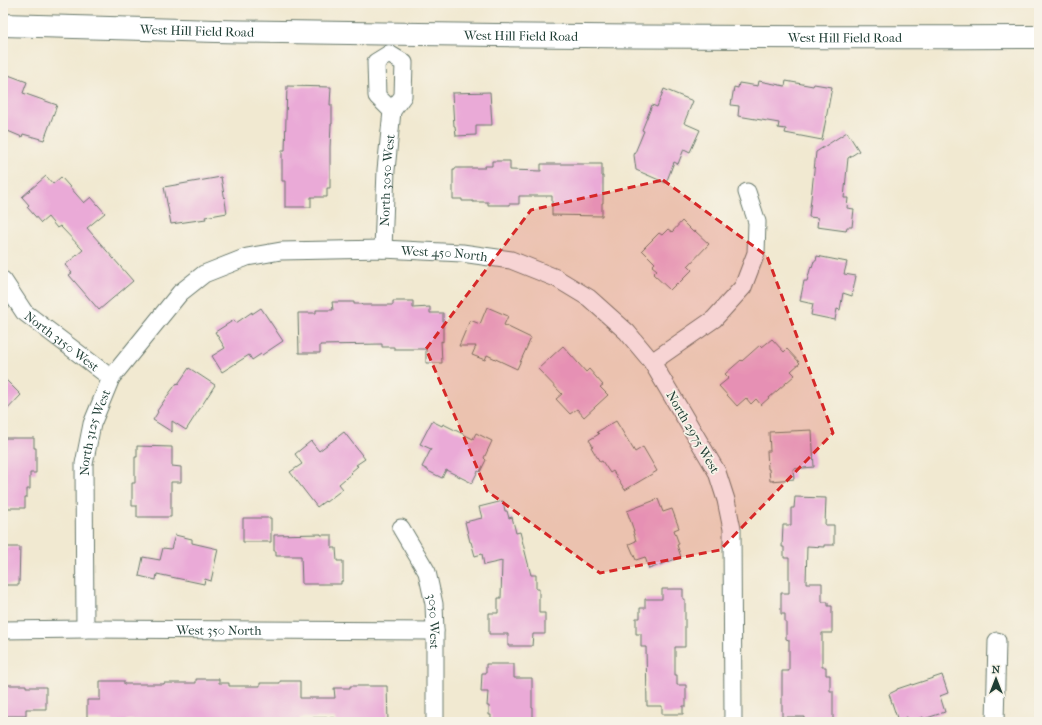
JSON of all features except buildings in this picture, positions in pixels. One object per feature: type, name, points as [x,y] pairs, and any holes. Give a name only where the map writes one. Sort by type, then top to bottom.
[{"type":"street","name":"West Hill Field Road","points":[[3,25],[213,31],[389,44],[1039,37]]},
{"type":"street","name":"North 3050 West","points":[[383,249],[386,170],[392,111],[403,96],[404,63],[389,44]]},
{"type":"street","points":[[389,44],[376,62],[377,96],[392,111]]},
{"type":"street","points":[[652,362],[714,319],[743,286],[756,253],[757,222],[746,192]]},
{"type":"street","name":"West 450 North","points":[[204,274],[247,257],[281,251],[383,249],[462,253],[511,260],[556,278],[589,298],[626,332],[652,362]]},
{"type":"street","name":"North 3125 West","points":[[85,629],[84,464],[92,424],[112,378],[180,293],[204,274]]},
{"type":"street","name":"North 3150 West","points":[[3,280],[24,312],[112,378]]},
{"type":"street","name":"North 2975 West","points":[[652,362],[717,472],[726,500],[732,530],[733,722]]},
{"type":"street","name":"3050 West","points":[[401,528],[427,572],[434,604],[435,722]]},
{"type":"street","name":"West 350 North","points":[[3,630],[435,631]]},
{"type":"street","points":[[995,722],[997,641]]},
{"type":"highlighted area","points":[[663,180],[767,256],[833,433],[720,550],[600,573],[487,491],[426,349],[531,210]]}]
